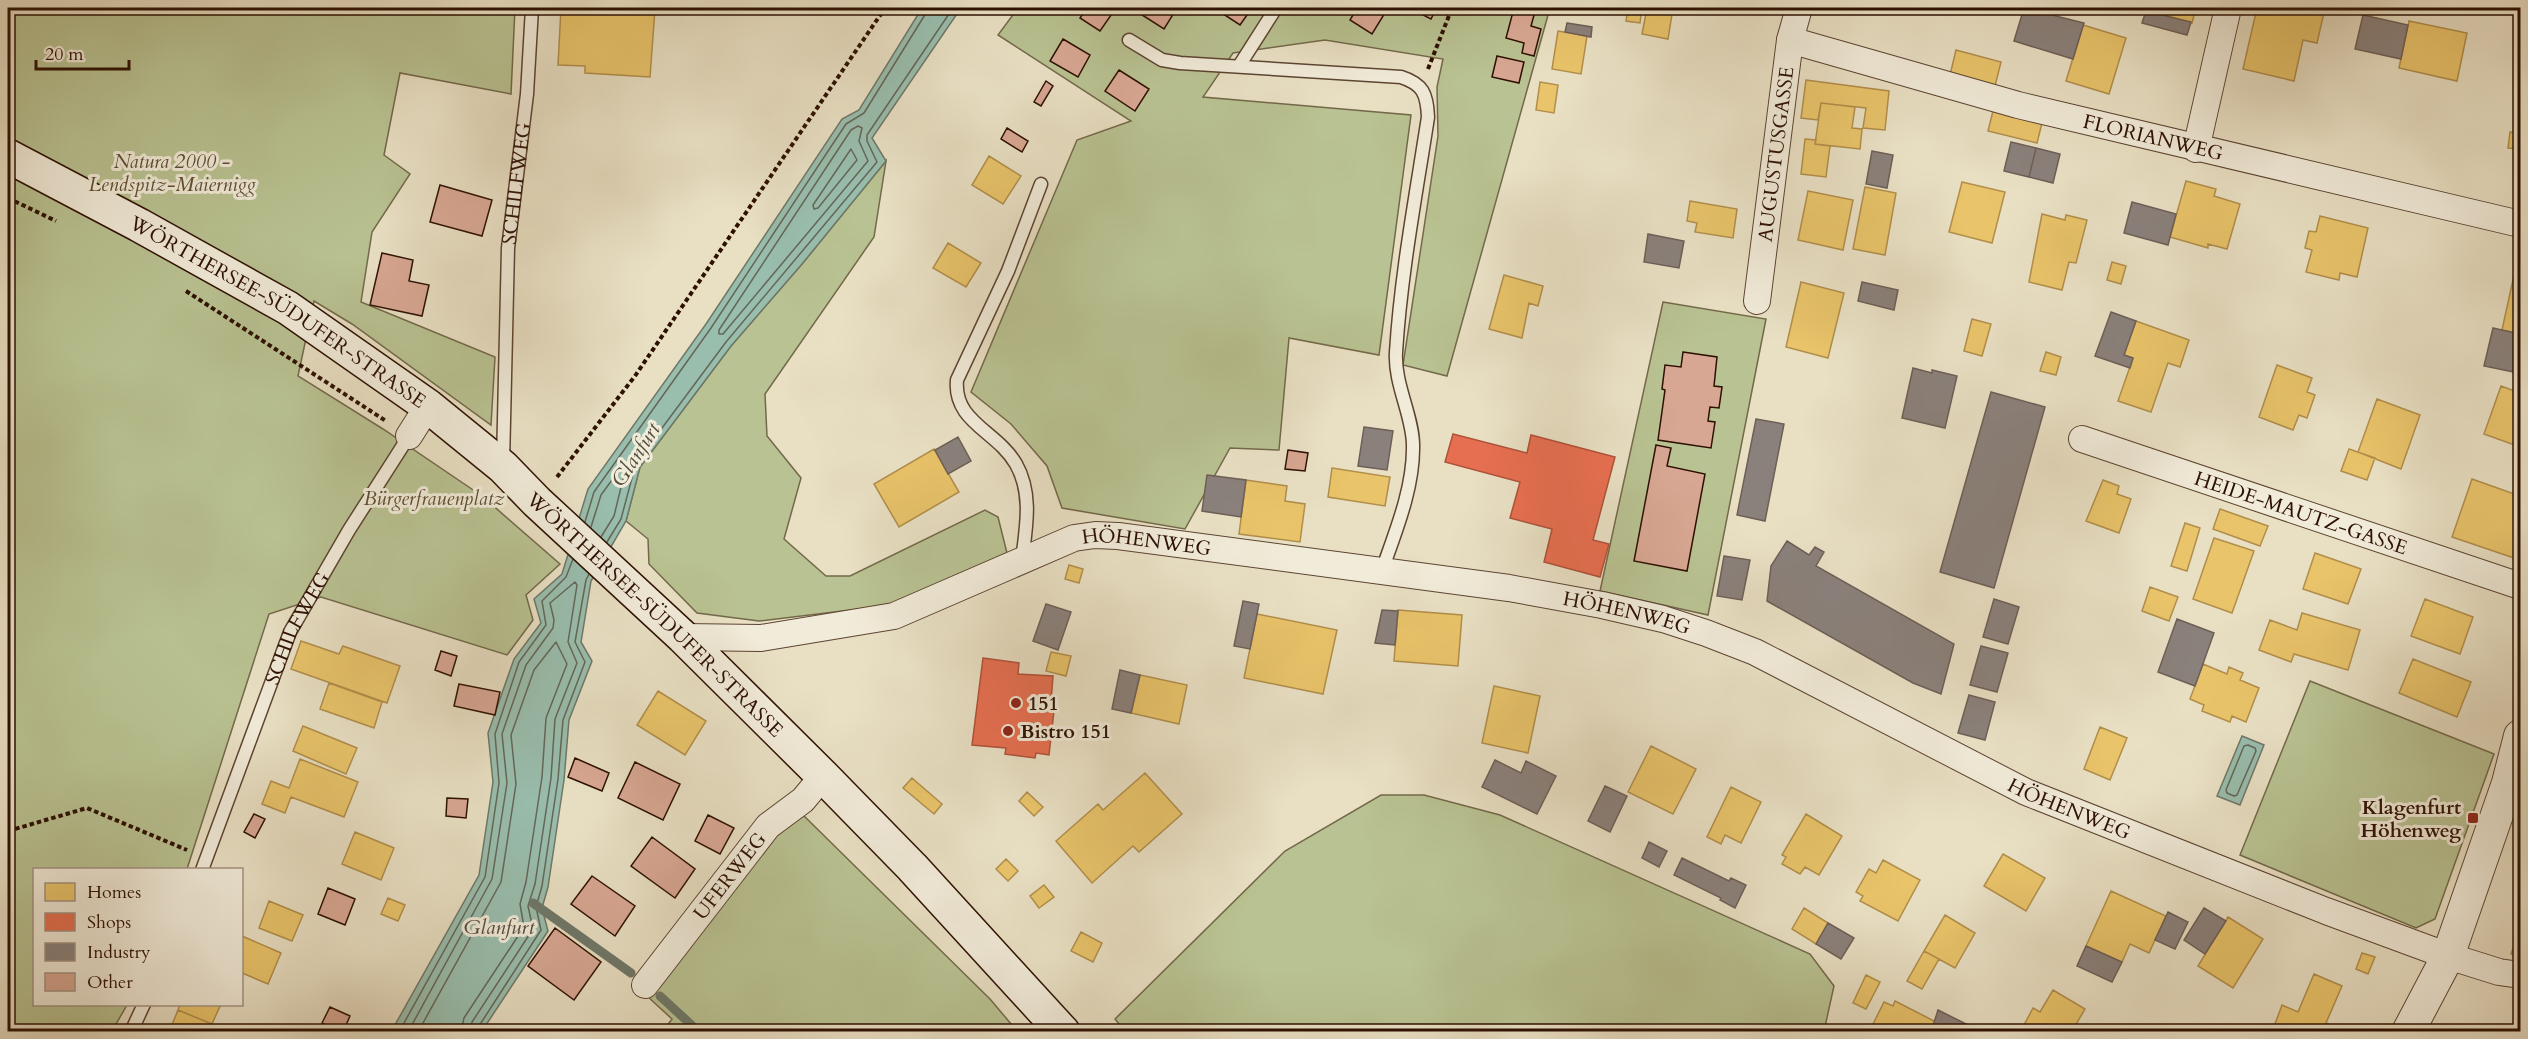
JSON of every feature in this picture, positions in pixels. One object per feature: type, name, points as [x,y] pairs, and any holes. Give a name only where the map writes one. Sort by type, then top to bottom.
[{"type":"main road","name":"WÖRTHERSEE-SÜDUFER-STRASSE","points":[[8,156],[139,225],[288,308],[428,406],[503,467],[545,510],[683,637],[823,776],[912,867],[1063,1032]]},
{"type":"street","name":"AUGUSTUSGASSE","points":[[1757,301],[1790,40],[1799,8]]},
{"type":"street","points":[[2196,149],[2228,8]]},
{"type":"street","name":"FLORIANWEG","points":[[1790,40],[2018,105],[2520,224]]},
{"type":"street","name":"SCHILFWEG","points":[[409,436],[428,406]]},
{"type":"street","name":"HEIDE-MAUTZ-GASSE","points":[[2082,439],[2520,586]]},
{"type":"street","name":"HÖHENWEG","points":[[683,637],[761,638],[894,616],[1074,538],[1107,536],[1509,588],[1602,605],[1663,619],[1755,652],[2026,792],[2326,911],[2448,956],[2499,972],[2520,975]]},
{"type":"street","points":[[2408,1032],[2448,956],[2508,783],[2520,736]]},
{"type":"street","name":"UFERWEG","points":[[645,985],[768,826],[803,800],[823,776]]},
{"type":"lane","name":"SCHILFWEG","points":[[503,467],[508,248],[527,94],[532,8]]},
{"type":"lane","points":[[1239,66],[1276,8]]},
{"type":"lane","points":[[1129,40],[1162,60],[1401,77],[1421,86],[1428,98],[1428,117],[1404,273],[1395,355],[1400,388],[1414,443],[1412,471],[1382,573]]},
{"type":"lane","points":[[1022,560],[1027,522],[1026,495],[1016,465],[1000,443],[965,414],[957,401],[956,392],[957,380],[1008,272],[1041,184]]},
{"type":"lane","name":"SCHILFWEG","points":[[204,864],[290,632],[349,530],[409,436]]},
{"type":"lane","points":[[130,1032],[143,1006]]},
{"type":"path","points":[[545,510],[885,8]]},
{"type":"path","points":[[1421,86],[1452,8]]},
{"type":"path","points":[[8,198],[59,222]]},
{"type":"path","points":[[181,288],[409,436]]},
{"type":"path","points":[[8,831],[87,808],[204,864]]},
{"type":"green space","name":"Natura 2000 - Lendspitz-Maiernigg","points":[[8,8],[515,8],[511,94],[400,73],[384,155],[410,174],[372,232],[361,302],[495,357],[491,425],[352,324],[314,301],[298,376],[383,429],[482,496],[560,564],[526,595],[533,620],[507,655],[321,597],[269,614],[187,868],[33,868],[33,1006],[126,1006],[112,1031],[8,1031]]},
{"type":"green space","points":[[1018,8],[1550,8],[1447,376],[1403,365],[1438,136],[1437,87],[1443,59],[1325,40],[1233,53],[1203,97],[1411,115],[1379,355],[1289,338],[1279,450],[1230,448],[1185,529],[1062,508],[1047,466],[1011,424],[971,392],[1077,140],[1131,121],[998,35]]},
{"type":"green space","points":[[886,161],[874,237],[765,394],[767,436],[801,478],[784,539],[826,576],[850,576],[985,510],[998,517],[1007,553],[892,605],[759,621],[697,613],[649,564],[648,539],[626,521],[640,467],[731,346]]},
{"type":"green space","points":[[1663,302],[1766,319],[1708,615],[1600,591]]},
{"type":"green space","points":[[2310,681],[2494,754],[2435,919],[2416,928],[2240,855]]},
{"type":"green space","points":[[1381,795],[1424,795],[1500,815],[1810,954],[1834,986],[1824,1031],[1125,1031],[1115,1019],[1285,851]]},
{"type":"green space","points":[[802,814],[990,999],[1017,1031],[663,1031],[672,1019],[647,996],[779,831]]},
{"type":"water","name":"Glanfurt","points":[[922,8],[961,8],[872,138],[886,161],[731,346],[640,467],[626,521],[591,581],[581,642],[592,661],[569,720],[564,780],[548,887],[542,908],[548,931],[482,1031],[391,1032],[479,875],[493,782],[488,733],[514,659],[541,623],[534,599],[562,574],[588,489],[706,324],[842,119],[859,110]]},
{"type":"water","points":[[2242,736],[2264,745],[2240,805],[2217,796]]},
{"type":"building: Homes","points":[[561,8],[665,8],[655,9],[650,77],[585,73],[585,66],[558,65]]},
{"type":"building: Homes","points":[[1628,8],[1642,8],[1640,23],[1626,21]]},
{"type":"building: Homes","points":[[1647,8],[1673,8],[1668,39],[1642,34]]},
{"type":"building: Homes","points":[[2146,8],[2196,8],[2192,23],[2146,11]]},
{"type":"building: Homes","points":[[2257,8],[2325,8],[2317,43],[2303,40],[2294,81],[2243,69]]},
{"type":"building: Homes","points":[[2409,21],[2467,33],[2457,81],[2399,68]]},
{"type":"building: Homes","points":[[2083,25],[2126,38],[2109,94],[2066,81]]},
{"type":"building: Homes","points":[[1558,31],[1587,36],[1581,74],[1552,69]]},
{"type":"building: Homes","points":[[1956,50],[2001,62],[1995,86],[1950,75]]},
{"type":"building: Homes","points":[[1806,80],[1889,91],[1885,130],[1863,128],[1866,108],[1821,103],[1818,120],[1801,118]]},
{"type":"building: Homes","points":[[1540,82],[1558,85],[1554,113],[1536,110]]},
{"type":"building: Homes","points":[[1821,103],[1855,107],[1852,128],[1862,129],[1860,149],[1815,144]]},
{"type":"building: Homes","points":[[1993,111],[2042,123],[2037,143],[1988,131]]},
{"type":"building: Homes","points":[[2510,132],[2520,133],[2520,149],[2508,148]]},
{"type":"building: Homes","points":[[1805,139],[1816,140],[1815,144],[1830,146],[1826,177],[1801,174]]},
{"type":"building: Homes","points":[[989,156],[1021,176],[1003,204],[972,185]]},
{"type":"building: Homes","points":[[2186,181],[2216,189],[2214,196],[2240,204],[2227,249],[2208,244],[2208,248],[2170,237]]},
{"type":"building: Homes","points":[[1962,182],[2005,192],[1992,243],[1949,232]]},
{"type":"building: Homes","points":[[1865,187],[1896,193],[1885,255],[1853,249]]},
{"type":"building: Homes","points":[[1808,191],[1853,200],[1843,250],[1798,240]]},
{"type":"building: Homes","points":[[1690,201],[1737,209],[1733,238],[1695,232],[1697,223],[1687,221]]},
{"type":"building: Homes","points":[[2042,214],[2065,220],[2066,215],[2087,220],[2076,263],[2069,262],[2062,290],[2029,282]]},
{"type":"building: Homes","points":[[2320,216],[2368,228],[2357,277],[2340,273],[2339,280],[2306,272],[2312,250],[2305,248],[2309,231],[2316,232]]},
{"type":"building: Homes","points":[[948,243],[981,263],[966,287],[933,268]]},
{"type":"building: Homes","points":[[2112,262],[2126,266],[2121,284],[2107,280]]},
{"type":"building: Homes","points":[[1504,275],[1543,286],[1538,306],[1529,303],[1522,338],[1489,329]]},
{"type":"building: Homes","points":[[2514,275],[2520,276],[2520,334],[2502,330]]},
{"type":"building: Homes","points":[[1801,282],[1844,293],[1828,358],[1786,347]]},
{"type":"building: Homes","points":[[1972,319],[1991,324],[1982,356],[1964,351]]},
{"type":"building: Homes","points":[[2136,321],[2189,340],[2180,367],[2168,363],[2151,412],[2118,401],[2133,358],[2124,355]]},
{"type":"building: Homes","points":[[2046,352],[2061,357],[2056,375],[2040,371]]},
{"type":"building: Homes","points":[[2277,365],[2312,378],[2307,392],[2315,395],[2307,418],[2299,415],[2293,430],[2259,417]]},
{"type":"building: Homes","points":[[2501,386],[2520,393],[2520,447],[2484,434]]},
{"type":"building: Homes","points":[[2377,399],[2420,415],[2401,469],[2358,452]]},
{"type":"building: Homes","points":[[934,449],[959,492],[899,527],[874,484]]},
{"type":"building: Homes","points":[[2349,449],[2375,458],[2367,480],[2341,471]]},
{"type":"building: Homes","points":[[1332,468],[1390,477],[1385,506],[1328,497]]},
{"type":"building: Homes","points":[[2472,479],[2520,496],[2520,541],[2514,558],[2452,537]]},
{"type":"building: Homes","points":[[1246,480],[1287,486],[1285,501],[1305,504],[1300,542],[1239,534]]},
{"type":"building: Homes","points":[[2103,480],[2119,486],[2117,494],[2131,499],[2119,533],[2086,521]]},
{"type":"building: Homes","points":[[2220,509],[2268,526],[2260,546],[2213,529]]},
{"type":"building: Homes","points":[[2185,523],[2200,528],[2187,571],[2171,566]]},
{"type":"building: Homes","points":[[2214,538],[2254,551],[2232,613],[2193,599]]},
{"type":"building: Homes","points":[[2315,553],[2361,569],[2348,604],[2303,589]]},
{"type":"building: Homes","points":[[1069,565],[1083,569],[1079,583],[1065,579]]},
{"type":"building: Homes","points":[[2150,587],[2178,597],[2169,621],[2142,611]]},
{"type":"building: Homes","points":[[2425,599],[2473,617],[2460,654],[2411,636]]},
{"type":"building: Homes","points":[[1398,610],[1462,615],[1458,666],[1394,661]]},
{"type":"building: Homes","points":[[2302,613],[2360,630],[2348,670],[2294,654],[2291,662],[2259,650],[2270,620],[2297,630]]},
{"type":"building: Homes","points":[[1257,614],[1337,630],[1323,694],[1244,678]]},
{"type":"building: Homes","points":[[301,641],[339,654],[343,646],[400,666],[387,703],[291,669]]},
{"type":"building: Homes","points":[[1051,652],[1071,656],[1066,676],[1046,671]]},
{"type":"building: Homes","points":[[2413,659],[2471,682],[2457,717],[2399,693]]},
{"type":"building: Homes","points":[[2203,664],[2227,674],[2229,667],[2243,673],[2240,680],[2259,688],[2246,722],[2232,716],[2230,722],[2202,711],[2204,705],[2190,699]]},
{"type":"building: Homes","points":[[1140,675],[1187,685],[1179,724],[1131,713]]},
{"type":"building: Homes","points":[[329,683],[382,702],[374,728],[320,709]]},
{"type":"building: Homes","points":[[1494,686],[1540,696],[1528,753],[1482,743]]},
{"type":"building: Homes","points":[[658,691],[706,721],[685,755],[637,725]]},
{"type":"building: Homes","points":[[303,726],[357,748],[346,774],[293,751]]},
{"type":"building: Homes","points":[[2100,727],[2127,738],[2110,780],[2084,769]]},
{"type":"building: Homes","points":[[1651,746],[1696,769],[1673,814],[1628,792]]},
{"type":"building: Homes","points":[[300,759],[358,782],[344,817],[291,797],[285,813],[262,804],[271,781],[289,788]]},
{"type":"building: Homes","points":[[1145,773],[1182,814],[1139,852],[1133,846],[1092,883],[1056,841],[1098,804],[1103,810]]},
{"type":"building: Homes","points":[[912,778],[942,804],[934,814],[903,788]]},
{"type":"building: Homes","points":[[1731,787],[1761,802],[1741,843],[1725,835],[1721,844],[1707,837]]},
{"type":"building: Homes","points":[[1027,792],[1043,807],[1034,816],[1019,801]]},
{"type":"building: Homes","points":[[1806,814],[1842,836],[1819,875],[1805,867],[1800,874],[1782,864],[1786,857],[1782,855]]},
{"type":"building: Homes","points":[[355,832],[394,848],[381,880],[342,864]]},
{"type":"building: Homes","points":[[2003,854],[2045,878],[2026,911],[1984,886]]},
{"type":"building: Homes","points":[[1006,859],[1018,871],[1008,881],[996,869]]},
{"type":"building: Homes","points":[[1883,860],[1920,880],[1898,921],[1860,901],[1863,896],[1856,892],[1869,869],[1876,873]]},
{"type":"building: Homes","points":[[1044,885],[1054,897],[1039,908],[1030,896]]},
{"type":"building: Homes","points":[[2111,891],[2166,916],[2149,953],[2130,944],[2122,962],[2086,946]]},
{"type":"building: Homes","points":[[388,898],[405,905],[398,921],[381,914]]},
{"type":"building: Homes","points":[[269,901],[303,915],[292,941],[259,928]]},
{"type":"building: Homes","points":[[1804,908],[1828,923],[1816,944],[1792,929]]},
{"type":"building: Homes","points":[[1945,915],[1975,933],[1955,968],[1924,951]]},
{"type":"building: Homes","points":[[2228,917],[2263,939],[2233,988],[2198,966]]},
{"type":"building: Homes","points":[[1081,932],[1102,943],[1093,962],[1071,951]]},
{"type":"building: Homes","points":[[243,936],[281,953],[268,984],[243,973]]},
{"type":"building: Homes","points":[[2517,937],[2520,938],[2520,957],[2511,954]]},
{"type":"building: Homes","points":[[1924,951],[1939,959],[1922,989],[1907,981]]},
{"type":"building: Homes","points":[[2362,953],[2375,957],[2368,974],[2356,969]]},
{"type":"building: Homes","points":[[2314,974],[2342,986],[2326,1023],[2329,1024],[2326,1032],[2272,1032],[2282,1005],[2298,1012]]},
{"type":"building: Homes","points":[[1866,975],[1880,982],[1866,1009],[1853,1003]]},
{"type":"building: Homes","points":[[2053,990],[2085,1009],[2075,1026],[2085,1032],[2027,1032],[2029,1028],[2024,1025],[2033,1008],[2040,1012]]},
{"type":"building: Homes","points":[[1895,1001],[1936,1022],[1931,1032],[1869,1032],[1884,1002],[1893,1006]]},
{"type":"building: Homes","points":[[179,1006],[220,1006],[212,1024],[178,1010]]},
{"type":"building: Homes","points":[[178,1010],[212,1024],[209,1032],[169,1032]]},
{"type":"building: Shops","points":[[1453,434],[1527,453],[1531,435],[1615,457],[1593,540],[1609,544],[1600,577],[1544,562],[1552,529],[1510,518],[1520,482],[1445,462]]},
{"type":"building: Shops","points":[[983,658],[1019,663],[1018,674],[1053,676],[1051,702],[1055,702],[1049,755],[1036,753],[1035,758],[1005,754],[1006,748],[972,745]]},
{"type":"building: Industry","points":[[2024,8],[2084,23],[2073,59],[2014,41]]},
{"type":"building: Industry","points":[[2146,11],[2191,22],[2187,35],[2142,23]]},
{"type":"building: Industry","points":[[2363,15],[2408,25],[2401,59],[2355,49]]},
{"type":"building: Industry","points":[[1567,23],[1592,27],[1591,37],[1565,32]]},
{"type":"building: Industry","points":[[2011,142],[2036,148],[2029,177],[2004,171]]},
{"type":"building: Industry","points":[[2036,148],[2060,154],[2053,183],[2029,177]]},
{"type":"building: Industry","points":[[1872,151],[1893,155],[1887,188],[1866,184]]},
{"type":"building: Industry","points":[[2132,202],[2176,214],[2168,245],[2124,233]]},
{"type":"building: Industry","points":[[1648,234],[1684,241],[1679,268],[1644,262]]},
{"type":"building: Industry","points":[[1862,282],[1898,290],[1894,310],[1858,301]]},
{"type":"building: Industry","points":[[2111,312],[2136,321],[2124,355],[2133,358],[2130,368],[2095,356]]},
{"type":"building: Industry","points":[[2493,328],[2520,334],[2514,372],[2484,366]]},
{"type":"building: Industry","points":[[1913,368],[1957,376],[1945,428],[1902,418]]},
{"type":"building: Industry","points":[[1991,392],[2045,407],[1994,588],[1940,572]]},
{"type":"building: Industry","points":[[1756,419],[1784,424],[1765,521],[1737,515]]},
{"type":"building: Industry","points":[[1364,427],[1393,431],[1387,470],[1358,466]]},
{"type":"building: Industry","points":[[958,437],[971,461],[948,474],[935,450]]},
{"type":"building: Industry","points":[[1207,475],[1246,480],[1241,517],[1202,511]]},
{"type":"building: Industry","points":[[1787,541],[1809,555],[1815,547],[1824,552],[1816,566],[1954,644],[1941,694],[1913,683],[1767,601],[1771,566]]},
{"type":"building: Industry","points":[[1724,556],[1750,560],[1742,600],[1717,596]]},
{"type":"building: Industry","points":[[1994,599],[2019,607],[2008,644],[1983,637]]},
{"type":"building: Industry","points":[[1243,601],[1259,604],[1250,649],[1234,646]]},
{"type":"building: Industry","points":[[1046,604],[1071,612],[1058,650],[1033,641]]},
{"type":"building: Industry","points":[[1382,610],[1398,611],[1395,645],[1375,643]]},
{"type":"building: Industry","points":[[2177,619],[2214,633],[2195,686],[2158,672]]},
{"type":"building: Industry","points":[[1981,646],[2008,653],[1997,692],[1970,685]]},
{"type":"building: Industry","points":[[1120,670],[1140,675],[1131,713],[1112,709]]},
{"type":"building: Industry","points":[[1969,695],[1995,702],[1985,740],[1958,733]]},
{"type":"building: Industry","points":[[1495,760],[1521,773],[1526,761],[1556,776],[1537,814],[1482,787]]},
{"type":"building: Industry","points":[[1605,786],[1627,796],[1610,832],[1588,821]]},
{"type":"building: Industry","points":[[1649,842],[1667,851],[1659,867],[1642,858]]},
{"type":"building: Industry","points":[[1682,858],[1729,881],[1731,878],[1746,885],[1735,908],[1720,900],[1721,898],[1674,875]]},
{"type":"building: Industry","points":[[2204,908],[2226,921],[2205,954],[2184,940]]},
{"type":"building: Industry","points":[[2168,912],[2188,922],[2175,949],[2155,940]]},
{"type":"building: Industry","points":[[1828,923],[1854,938],[1841,959],[1816,944]]},
{"type":"building: Industry","points":[[2086,946],[2122,962],[2112,982],[2077,966]]},
{"type":"building: Industry","points":[[1938,1010],[1970,1026],[1968,1032],[1931,1032]]},
{"type":"building: Other","points":[[1087,8],[1116,8],[1100,31],[1080,18]]},
{"type":"building: Other","points":[[1139,8],[1177,8],[1164,29],[1136,11]]},
{"type":"building: Other","points":[[1214,8],[1252,8],[1240,25]]},
{"type":"building: Other","points":[[1357,8],[1388,8],[1372,34],[1350,20]]},
{"type":"building: Other","points":[[1425,8],[1436,9],[1431,19],[1421,14]]},
{"type":"building: Other","points":[[1514,8],[1536,8],[1531,26],[1541,29],[1534,56],[1522,53],[1524,43],[1506,38]]},
{"type":"building: Other","points":[[1063,39],[1090,55],[1078,77],[1050,61]]},
{"type":"building: Other","points":[[1497,56],[1524,62],[1519,83],[1492,77]]},
{"type":"building: Other","points":[[1119,70],[1149,89],[1135,111],[1105,91]]},
{"type":"building: Other","points":[[1046,81],[1053,86],[1041,106],[1034,102]]},
{"type":"building: Other","points":[[1007,128],[1028,141],[1022,152],[1001,139]]},
{"type":"building: Other","points":[[440,185],[492,200],[482,236],[430,222]]},
{"type":"building: Other","points":[[382,253],[413,260],[409,281],[429,285],[422,316],[370,305]]},
{"type":"building: Other","points":[[1683,352],[1717,357],[1714,386],[1722,387],[1719,408],[1710,407],[1708,421],[1715,422],[1711,448],[1658,440],[1665,390],[1662,389],[1665,365],[1681,367]]},
{"type":"building: Other","points":[[1656,445],[1671,448],[1667,466],[1705,474],[1687,571],[1634,561]]},
{"type":"building: Other","points":[[1288,450],[1308,453],[1305,471],[1285,469]]},
{"type":"building: Other","points":[[441,651],[457,656],[451,676],[435,670]]},
{"type":"building: Other","points":[[459,684],[500,692],[495,715],[454,706]]},
{"type":"building: Other","points":[[575,758],[609,773],[602,791],[568,777]]},
{"type":"building: Other","points":[[635,762],[680,784],[663,820],[618,798]]},
{"type":"building: Other","points":[[447,798],[468,799],[466,818],[446,816]]},
{"type":"building: Other","points":[[254,814],[265,819],[255,838],[244,832]]},
{"type":"building: Other","points":[[708,815],[734,828],[720,854],[695,841]]},
{"type":"building: Other","points":[[652,837],[695,869],[675,898],[631,866]]},
{"type":"building: Other","points":[[592,876],[635,906],[615,936],[571,904]]},
{"type":"building: Other","points":[[328,888],[355,899],[345,925],[318,914]]},
{"type":"building: Other","points":[[555,928],[601,962],[574,1000],[528,966]]},
{"type":"building: Other","points":[[330,1007],[350,1016],[343,1032],[322,1023]]},
{"type":"waterway","points":[[533,903],[631,973]]},
{"type":"waterway","points":[[660,996],[699,1032]]},
{"type":"place","name":"151","points":[[1016,703]]},
{"type":"place","name":"Bistro 151","points":[[1008,731]]},
{"type":"place","name":"Klagenfurt Höhenweg","points":[[2473,818]]},
{"type":"park label","name":"Bürgerfrauenplatz","points":[[434,498]]}]
